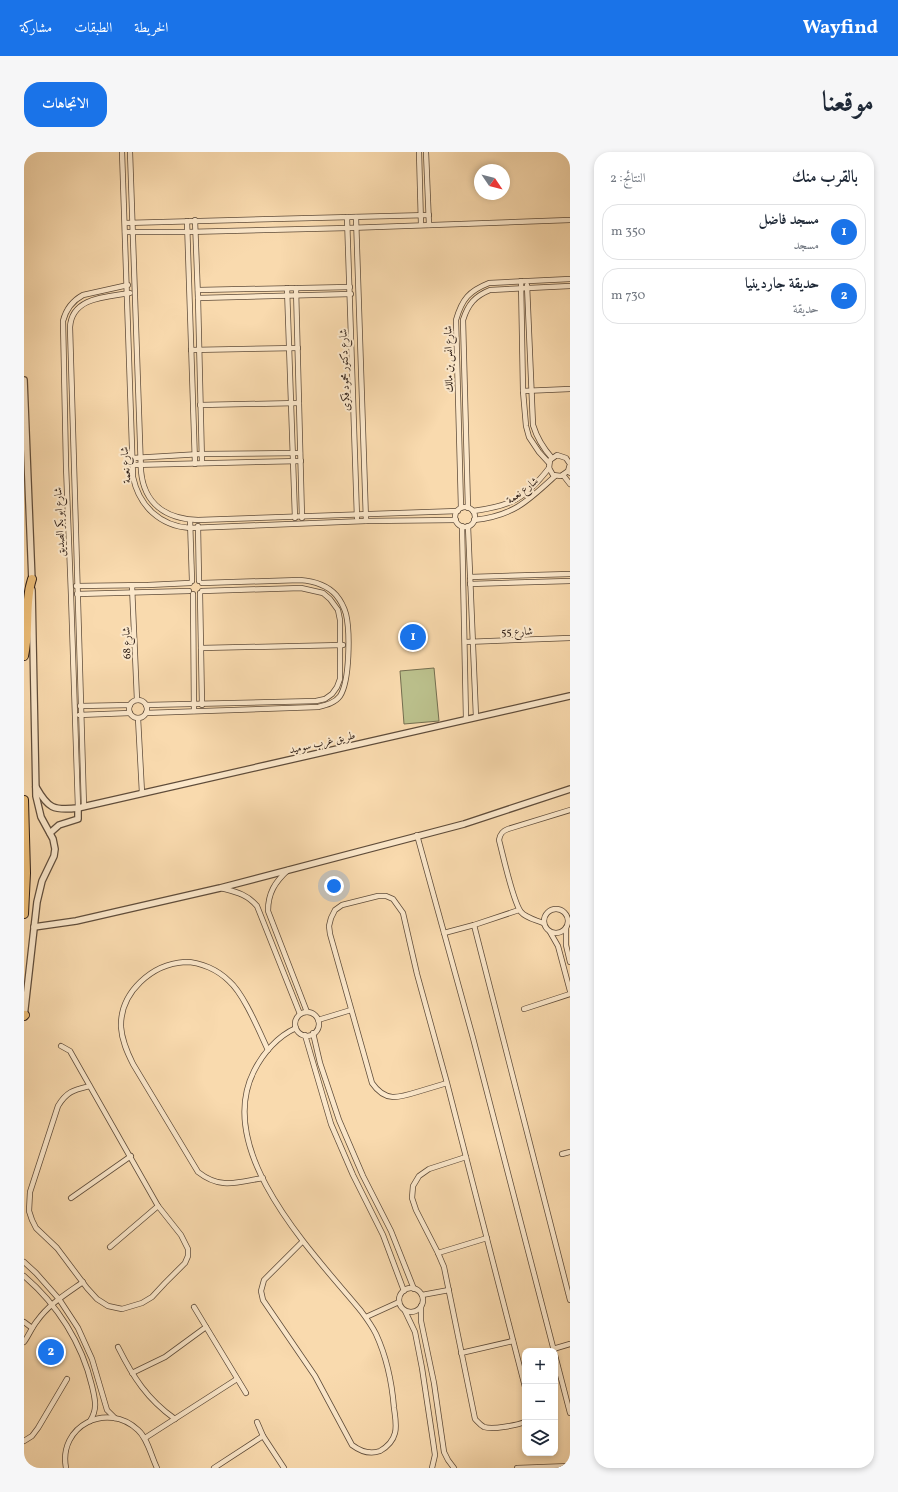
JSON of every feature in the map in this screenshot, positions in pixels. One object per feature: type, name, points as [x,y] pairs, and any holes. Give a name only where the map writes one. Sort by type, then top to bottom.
[{"type":"highway","points":[[24,656],[26,644],[25,599],[32,579]]},
{"type":"highway","points":[[24,800],[26,873],[24,914]]},
{"type":"street","name":"شارع نعمة","points":[[122,152],[133,465],[136,489],[149,510],[166,522],[178,527],[190,528],[366,521],[456,520]]},
{"type":"street","name":"شارع نعمة","points":[[130,152],[140,465],[144,488],[153,502],[167,514],[190,520],[295,517],[459,509]]},
{"type":"street","points":[[419,152],[421,225]]},
{"type":"street","points":[[426,152],[429,225]]},
{"type":"street","points":[[125,224],[195,220],[428,215]]},
{"type":"street","name":"شارع دكتور محمود فكرى","points":[[347,217],[351,294],[358,522]]},
{"type":"street","name":"شارع دكتور محمود فكرى","points":[[356,217],[366,521]]},
{"type":"street","points":[[195,220],[202,463]]},
{"type":"street","points":[[125,232],[195,232],[348,228],[570,220]]},
{"type":"street","points":[[187,221],[195,464]]},
{"type":"street","name":"شارع انس بن مالك","points":[[459,509],[456,320],[460,307],[467,296],[477,288],[489,283],[570,279]]},
{"type":"street","points":[[521,281],[526,426],[529,437],[549,466],[551,473],[556,476],[564,475],[570,469],[568,457],[557,455],[552,458],[549,466]]},
{"type":"street","points":[[527,281],[533,425],[543,449],[552,458]]},
{"type":"street","name":"شارع ابو بكر الصديق","points":[[78,808],[72,595],[66,466],[63,321],[68,308],[83,295],[134,284]]},
{"type":"street","name":"شارع انس بن مالك","points":[[471,510],[463,320],[466,310],[472,300],[480,294],[490,290],[570,286]]},
{"type":"street","points":[[198,290],[350,287]]},
{"type":"street","points":[[287,288],[295,524]]},
{"type":"street","points":[[296,288],[302,523]]},
{"type":"street","name":"شارع ابو بكر الصديق","points":[[84,807],[70,322],[74,312],[86,302],[134,293]]},
{"type":"street","points":[[198,298],[351,294]]},
{"type":"street","points":[[191,350],[298,348]]},
{"type":"street","points":[[352,359],[361,358]]},
{"type":"street","points":[[24,380],[32,579],[36,786],[38,810],[54,842],[55,852],[42,881],[37,902],[24,1017]]},
{"type":"street","points":[[524,391],[570,389]]},
{"type":"street","points":[[458,393],[465,393]]},
{"type":"street","points":[[200,405],[299,403]]},
{"type":"street","points":[[133,458],[202,454],[300,453]]},
{"type":"street","points":[[133,465],[301,461]]},
{"type":"street","name":"شارع نعمة","points":[[471,510],[500,507],[519,498],[530,490],[549,466]]},
{"type":"street","points":[[564,475],[570,484]]},
{"type":"street","name":"شارع نعمة","points":[[474,520],[494,517],[516,508],[528,500],[556,476]]},
{"type":"street","points":[[462,526],[468,526],[474,520],[475,516],[471,510],[459,509],[456,514],[456,520],[462,526],[466,719]]},
{"type":"street","points":[[190,520],[191,582],[188,588],[191,593],[194,711]]},
{"type":"street","points":[[198,520],[201,592],[202,711]]},
{"type":"street","points":[[468,526],[476,717]]},
{"type":"street","points":[[470,580],[570,574]]},
{"type":"street","points":[[71,586],[132,586],[191,582],[300,580],[315,582],[324,586],[336,596],[344,609],[347,619],[347,674],[344,687],[336,700],[323,706],[304,708],[146,713]]},
{"type":"street","points":[[463,580],[570,581]]},
{"type":"street","name":"شارع 68","points":[[132,586],[137,700]]},
{"type":"street","points":[[72,595],[191,593],[295,587],[306,588],[323,593],[330,599],[338,610],[340,620],[340,674],[337,687],[329,697],[316,701],[146,705],[137,700],[130,705],[75,706]]},
{"type":"street","name":"شارع 55","points":[[465,642],[570,638]]},
{"type":"street","points":[[201,648],[348,645]]},
{"type":"street","points":[[340,674],[347,674]]},
{"type":"street","name":"طريق غرب سوميد","points":[[36,786],[44,800],[52,807],[63,810],[84,807],[570,696]]},
{"type":"street","points":[[303,701],[304,708]]},
{"type":"street","points":[[130,705],[130,713],[133,717],[138,718],[143,717],[146,713],[146,705]]},
{"type":"street","points":[[75,715],[130,713]]},
{"type":"street","points":[[138,718],[142,793]]},
{"type":"street","points":[[34,926],[76,921],[220,888],[477,820],[570,789]]},
{"type":"street","points":[[50,833],[63,823],[78,819],[78,808]]},
{"type":"street","points":[[544,923],[522,914],[519,910],[499,840],[504,830],[570,810]]},
{"type":"street","points":[[417,835],[473,1038],[553,1348]]},
{"type":"street","points":[[289,869],[274,886],[268,902],[268,911],[307,1012]]},
{"type":"street","points":[[220,888],[241,893],[247,896],[257,906],[300,1014]]},
{"type":"street","points":[[447,1083],[402,1097],[393,1098],[384,1095],[377,1090],[369,1074],[330,934],[329,926],[331,918],[336,910],[342,905],[378,896],[386,896],[393,899],[402,913],[447,1083],[524,1384]]},
{"type":"street","points":[[570,962],[566,945],[566,928],[569,919],[568,912],[557,908],[550,909],[544,917],[544,923],[558,946],[570,991]]},
{"type":"street","points":[[444,933],[519,910]]},
{"type":"street","points":[[474,925],[570,1300]]},
{"type":"street","points":[[548,931],[558,933],[566,928]]},
{"type":"street","points":[[263,1178],[231,1183],[219,1183],[208,1180],[198,1172],[133,1064],[124,1046],[121,1026],[124,1006],[134,988],[149,974],[166,966],[186,962],[202,965],[218,972],[231,982],[240,995],[268,1050]]},
{"type":"street","points":[[524,1009],[570,994]]},
{"type":"street","points":[[318,1020],[351,1010]]},
{"type":"street","points":[[307,1012],[315,1015],[318,1020],[318,1027],[314,1033],[305,1035],[299,1033],[295,1022],[300,1014],[307,1012]]},
{"type":"street","points":[[296,1028],[280,1038],[258,1063],[251,1078],[246,1096],[246,1133],[263,1178],[273,1198],[287,1220],[366,1317],[377,1335],[390,1373],[395,1431],[391,1443],[384,1449],[376,1452],[367,1453],[352,1445],[315,1376],[263,1300],[261,1291],[264,1280],[303,1241]]},
{"type":"street","points":[[314,1033],[322,1070],[339,1120],[363,1176],[391,1231],[414,1289],[422,1295],[449,1290]]},
{"type":"street","points":[[305,1035],[331,1124],[353,1175],[383,1235],[404,1291]]},
{"type":"street","points":[[61,1046],[70,1051],[131,1156],[158,1206],[185,1242],[188,1249],[188,1256],[185,1263],[152,1297],[142,1303],[122,1309],[108,1306],[97,1299],[57,1248],[36,1228],[29,1211],[28,1201],[30,1192],[58,1106],[63,1097],[71,1091],[90,1086]]},
{"type":"street","points":[[562,1154],[570,1152]]},
{"type":"street","points":[[71,1198],[131,1156]]},
{"type":"street","points":[[466,1157],[429,1169],[419,1176],[413,1186],[412,1198],[416,1210],[444,1267],[475,1418],[483,1427],[490,1428],[522,1423]]},
{"type":"street","points":[[110,1247],[158,1206]]},
{"type":"street","points":[[438,1253],[487,1238]]},
{"type":"street","points":[[24,1262],[48,1285],[75,1323],[86,1343],[92,1359],[104,1404],[107,1410],[115,1418]]},
{"type":"street","points":[[24,1276],[52,1304],[73,1336],[87,1368],[96,1404],[90,1421]]},
{"type":"street","points":[[24,1342],[44,1312],[52,1304],[83,1282]]},
{"type":"street","points":[[414,1289],[404,1291],[400,1296],[399,1302],[415,1332],[435,1455],[432,1468]]},
{"type":"street","points":[[422,1295],[421,1321],[434,1383],[444,1452],[454,1468]]},
{"type":"street","points":[[366,1317],[399,1302]]},
{"type":"street","points":[[405,1311],[416,1311],[421,1306]]},
{"type":"street","points":[[194,1307],[246,1393]]},
{"type":"street","points":[[24,1322],[32,1328]]},
{"type":"street","points":[[132,1374],[165,1357],[206,1327]]},
{"type":"street","points":[[461,1353],[513,1341]]},
{"type":"street","points":[[558,1348],[570,1344]]},
{"type":"street","points":[[118,1347],[141,1388],[152,1400],[175,1419]]},
{"type":"street","points":[[558,1365],[569,1401],[570,1412]]},
{"type":"street","points":[[24,1441],[32,1436],[38,1428],[67,1379]]},
{"type":"street","points":[[145,1438],[237,1379]]},
{"type":"street","points":[[66,1468],[65,1452],[68,1443],[77,1430],[90,1421],[98,1418],[115,1418],[130,1423],[145,1438],[157,1468]]},
{"type":"street","points":[[257,1422],[263,1436],[284,1468]]},
{"type":"street","points":[[214,1468],[263,1436]]},
{"type":"street","points":[[517,1468],[570,1466]]},
{"type":"green space","points":[[434,668],[439,721],[404,724],[400,671]]},
{"type":"place","name":"مسجد فاضل","points":[[413,637]]},
{"type":"place","name":"حديقة جاردينيا","points":[[51,1352]]}]
